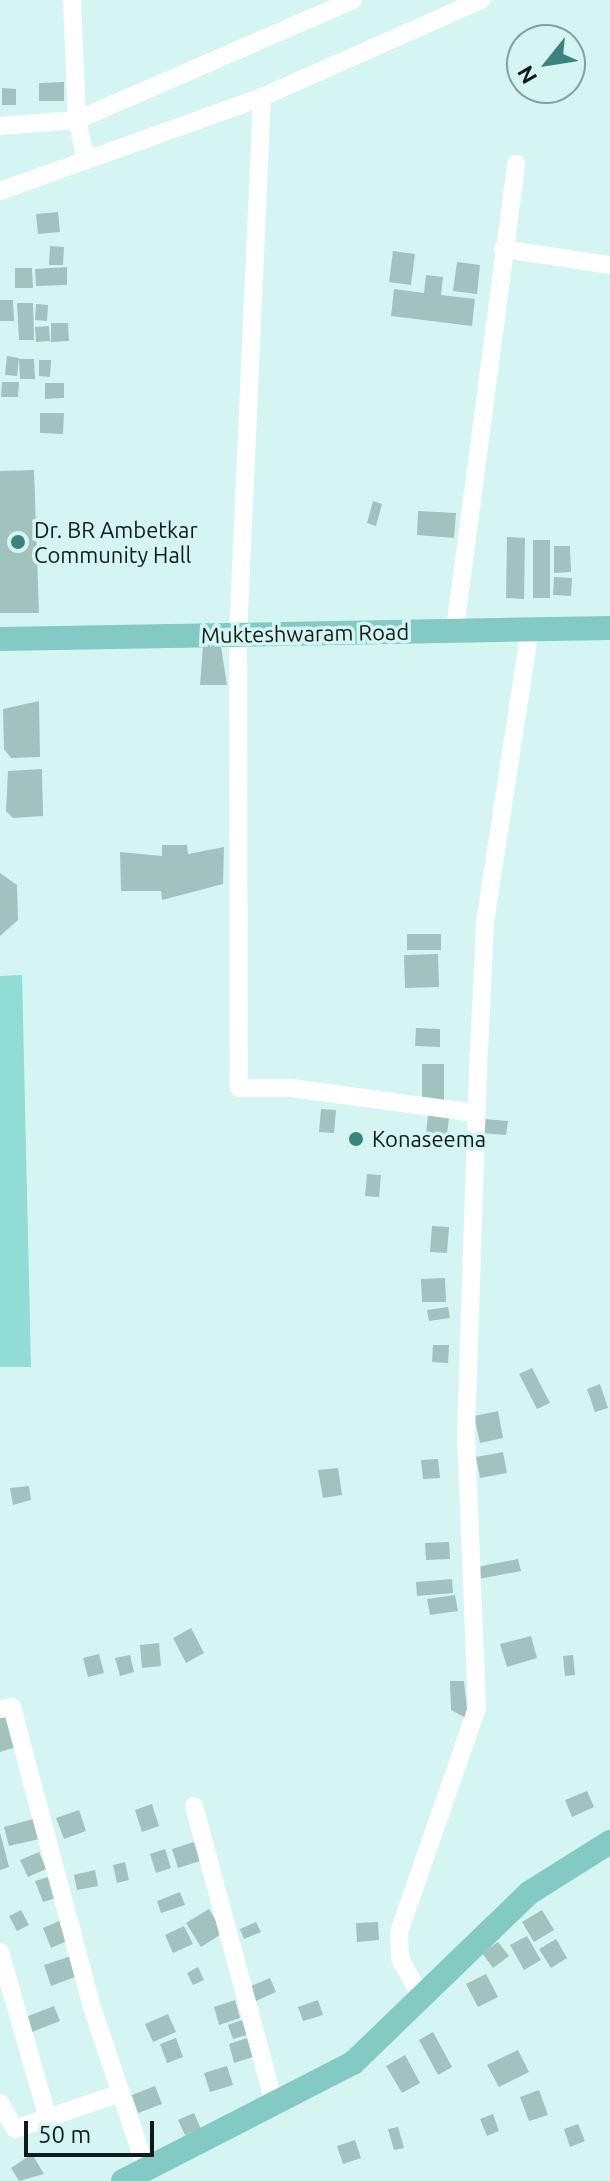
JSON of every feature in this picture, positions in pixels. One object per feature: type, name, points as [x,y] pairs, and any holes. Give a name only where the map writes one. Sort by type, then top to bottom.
[{"type":"main road","name":"Mukteshwaram Road","points":[[0,639],[610,628]]},
{"type":"main road","points":[[123,2181],[275,2106],[353,2063],[529,1893],[610,1842]]},
{"type":"street","points":[[72,0],[77,120],[86,160]]},
{"type":"street","points":[[0,191],[262,97],[481,0]]},
{"type":"street","points":[[0,126],[77,120],[348,1]]},
{"type":"street","points":[[262,97],[238,635],[239,1088],[476,1113]]},
{"type":"street","points":[[455,629],[516,164]]},
{"type":"street","points":[[503,249],[610,265]]},
{"type":"street","points":[[421,1996],[400,1959],[399,1932],[477,1708],[466,1433],[485,923],[530,630]]},
{"type":"street","points":[[0,1709],[12,1707],[121,2093],[146,2168]]},
{"type":"street","points":[[194,1806],[275,2106]]},
{"type":"street","points":[[0,1952],[48,2118]]},
{"type":"street","points":[[0,2103],[15,2129],[121,2093]]},
{"type":"shaded area","points":[[22,975],[31,1367],[0,1367],[0,976]]},
{"type":"building","points":[[64,82],[64,101],[39,101],[39,83]]},
{"type":"building","points":[[2,88],[16,89],[16,105],[2,105]]},
{"type":"building","points":[[58,212],[60,232],[38,234],[36,214]]},
{"type":"building","points":[[50,246],[64,247],[63,265],[49,265]]},
{"type":"building","points":[[393,251],[415,254],[411,285],[389,282]]},
{"type":"building","points":[[457,262],[480,265],[477,294],[453,291]]},
{"type":"building","points":[[67,267],[67,285],[36,286],[35,269]]},
{"type":"building","points":[[15,268],[32,268],[33,288],[15,288]]},
{"type":"building","points":[[426,275],[443,277],[441,295],[475,299],[472,326],[391,316],[394,289],[424,293]]},
{"type":"building","points":[[0,300],[13,300],[14,321],[0,321]]},
{"type":"building","points":[[17,303],[33,303],[34,340],[19,340]]},
{"type":"building","points":[[36,304],[48,305],[47,321],[35,320]]},
{"type":"building","points":[[51,323],[68,323],[69,341],[51,342]]},
{"type":"building","points":[[49,326],[50,341],[36,342],[35,327]]},
{"type":"building","points":[[7,356],[19,358],[17,376],[5,375]]},
{"type":"building","points":[[19,359],[34,359],[35,379],[20,379]]},
{"type":"building","points":[[39,360],[51,360],[50,377],[39,376]]},
{"type":"building","points":[[2,382],[19,382],[18,397],[1,397]]},
{"type":"building","points":[[45,383],[64,383],[64,398],[45,399]]},
{"type":"building","points":[[40,413],[64,413],[63,434],[40,433]]},
{"type":"building","name":"Dr. BR Ambetkar Community Hall","points":[[34,470],[39,613],[0,613],[0,471]]},
{"type":"building","points":[[373,501],[382,504],[376,526],[367,523]]},
{"type":"building","points":[[418,511],[456,513],[454,538],[417,535]]},
{"type":"building","points":[[507,537],[525,538],[524,599],[506,598]]},
{"type":"building","points":[[533,540],[550,540],[550,598],[533,598]]},
{"type":"building","points":[[554,546],[570,546],[571,572],[554,573]]},
{"type":"building","points":[[554,577],[572,578],[571,596],[553,595]]},
{"type":"building","points":[[203,646],[221,647],[227,685],[200,685]]},
{"type":"building","points":[[39,701],[40,757],[11,758],[4,749],[3,709]]},
{"type":"building","points":[[42,769],[43,816],[13,818],[6,811],[8,771]]},
{"type":"building","points":[[162,845],[187,845],[188,854],[224,847],[223,884],[162,900],[161,891],[121,891],[120,852],[162,856]]},
{"type":"building","points":[[0,873],[17,885],[18,920],[0,936]]},
{"type":"building","points":[[407,934],[441,934],[441,950],[407,950]]},
{"type":"building","points":[[438,954],[439,987],[405,988],[404,955]]},
{"type":"building","points":[[416,1028],[440,1029],[440,1047],[415,1046]]},
{"type":"building","points":[[422,1064],[444,1064],[444,1101],[422,1101]]},
{"type":"building","points":[[321,1109],[336,1110],[334,1133],[319,1132]]},
{"type":"building","points":[[428,1115],[449,1117],[446,1146],[425,1143]]},
{"type":"building","points":[[484,1119],[508,1121],[506,1135],[482,1133]]},
{"type":"building","points":[[367,1174],[381,1175],[379,1197],[365,1196]]},
{"type":"building","points":[[432,1226],[449,1227],[447,1253],[430,1252]]},
{"type":"building","points":[[445,1278],[446,1302],[422,1302],[421,1279]]},
{"type":"building","points":[[448,1307],[450,1318],[429,1321],[427,1310]]},
{"type":"building","points":[[433,1345],[449,1345],[448,1363],[432,1362]]},
{"type":"building","points":[[532,1368],[550,1403],[537,1409],[519,1374]]},
{"type":"building","points":[[600,1384],[608,1408],[595,1412],[587,1389]]},
{"type":"building","points":[[498,1411],[503,1438],[480,1443],[474,1416]]},
{"type":"building","points":[[503,1452],[507,1473],[480,1478],[476,1457]]},
{"type":"building","points":[[438,1459],[440,1478],[423,1479],[421,1460]]},
{"type":"building","points":[[338,1468],[342,1495],[323,1498],[318,1470]]},
{"type":"building","points":[[29,1486],[31,1500],[13,1505],[10,1488]]},
{"type":"building","points":[[449,1542],[450,1559],[426,1560],[425,1543]]},
{"type":"building","points":[[518,1559],[521,1571],[479,1579],[477,1567]]},
{"type":"building","points":[[452,1579],[453,1593],[417,1596],[416,1582]]},
{"type":"building","points":[[455,1595],[458,1611],[430,1615],[427,1599]]},
{"type":"building","points":[[191,1628],[204,1653],[186,1663],[173,1638]]},
{"type":"building","points":[[531,1636],[537,1658],[507,1667],[500,1644]]},
{"type":"building","points":[[159,1643],[161,1666],[142,1668],[140,1645]]},
{"type":"building","points":[[99,1654],[104,1673],[88,1677],[83,1658]]},
{"type":"building","points":[[130,1655],[134,1672],[120,1676],[115,1658]]},
{"type":"building","points":[[573,1655],[575,1675],[565,1676],[563,1656]]},
{"type":"building","points":[[450,1681],[464,1681],[468,1719],[451,1710]]},
{"type":"building","points":[[7,1715],[16,1747],[0,1752],[0,1717]]},
{"type":"building","points":[[587,1791],[594,1807],[572,1817],[565,1800]]},
{"type":"building","points":[[152,1804],[159,1826],[142,1832],[135,1810]]},
{"type":"building","points":[[79,1810],[86,1831],[64,1839],[56,1818]]},
{"type":"building","points":[[33,1819],[39,1839],[9,1846],[4,1827]]},
{"type":"building","points":[[0,1832],[9,1867],[0,1870]]},
{"type":"building","points":[[194,1842],[200,1861],[178,1868],[172,1849]]},
{"type":"building","points":[[165,1849],[171,1868],[156,1873],[150,1854]]},
{"type":"building","points":[[39,1852],[46,1869],[28,1877],[20,1860]]},
{"type":"building","points":[[125,1862],[129,1880],[117,1883],[113,1865]]},
{"type":"building","points":[[95,1870],[98,1886],[77,1890],[74,1875]]},
{"type":"building","points":[[48,1877],[56,1898],[43,1902],[35,1881]]},
{"type":"building","points":[[180,1892],[185,1905],[161,1913],[157,1901]]},
{"type":"building","points":[[209,1909],[223,1933],[201,1947],[186,1923]]},
{"type":"building","points":[[21,1910],[29,1925],[17,1931],[9,1916]]},
{"type":"building","points":[[542,1910],[554,1930],[534,1942],[522,1922]]},
{"type":"building","points":[[59,1921],[67,1941],[51,1948],[43,1928]]},
{"type":"building","points":[[256,1922],[261,1932],[244,1939],[240,1929]]},
{"type":"building","points":[[378,1922],[379,1940],[357,1942],[356,1923]]},
{"type":"building","points":[[184,1926],[193,1944],[173,1953],[165,1935]]},
{"type":"building","points":[[527,1936],[541,1960],[524,1970],[510,1945]]},
{"type":"building","points":[[556,1939],[567,1958],[551,1968],[539,1949]]},
{"type":"building","points":[[498,1942],[509,1956],[493,1968],[482,1953]]},
{"type":"building","points":[[71,1956],[78,1976],[51,1986],[44,1965]]},
{"type":"building","points":[[198,1967],[204,1980],[193,1985],[187,1973]]},
{"type":"building","points":[[486,1974],[498,1997],[478,2007],[466,1984]]},
{"type":"building","points":[[270,1978],[276,1992],[256,2001],[249,1987]]},
{"type":"building","points":[[235,2000],[240,2018],[219,2025],[214,2007]]},
{"type":"building","points":[[318,2000],[323,2015],[303,2021],[298,2007]]},
{"type":"building","points":[[54,2006],[60,2021],[32,2032],[26,2017]]},
{"type":"building","points":[[168,2014],[176,2032],[153,2042],[145,2024]]},
{"type":"building","points":[[242,2020],[247,2035],[233,2039],[228,2025]]},
{"type":"building","points":[[433,2032],[452,2067],[438,2075],[419,2040]]},
{"type":"building","points":[[176,2038],[183,2057],[167,2063],[160,2044]]},
{"type":"building","points":[[247,2038],[253,2057],[234,2063],[229,2044]]},
{"type":"building","points":[[518,2050],[529,2072],[499,2087],[487,2065]]},
{"type":"building","points":[[405,2055],[420,2083],[402,2093],[386,2066]]},
{"type":"building","points":[[227,2066],[233,2085],[210,2092],[204,2073]]},
{"type":"building","points":[[155,2086],[162,2104],[138,2113],[132,2095]]},
{"type":"building","points":[[539,2090],[548,2115],[529,2121],[520,2097]]},
{"type":"building","points":[[194,2113],[201,2129],[185,2135],[178,2120]]},
{"type":"building","points":[[493,2114],[499,2131],[487,2136],[480,2119]]},
{"type":"building","points":[[578,2124],[585,2141],[570,2147],[564,2129]]},
{"type":"building","points":[[398,2127],[404,2148],[394,2150],[388,2129]]},
{"type":"building","points":[[355,2140],[361,2158],[343,2164],[337,2146]]},
{"type":"building","points":[[32,2154],[44,2174],[19,2181],[11,2168]]},
{"type":"place","name":"Dr. BR Ambetkar Community Hall","points":[[18,542]]},
{"type":"place","name":"Konaseema","points":[[356,1139]]}]
